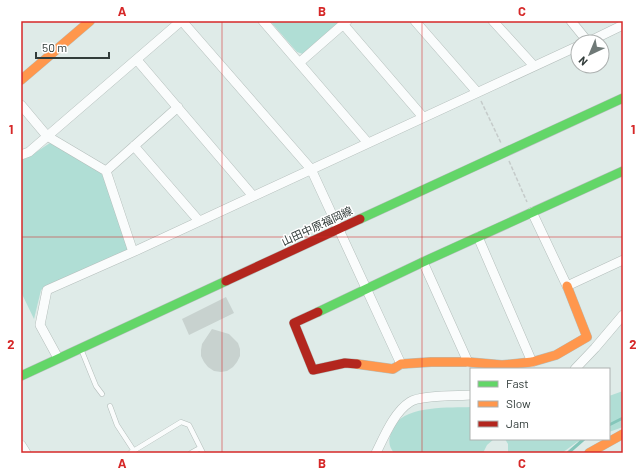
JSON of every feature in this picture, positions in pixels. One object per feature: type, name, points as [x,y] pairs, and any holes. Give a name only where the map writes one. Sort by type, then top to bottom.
[{"type":"street","points":[[21,80],[90,21]]},
{"type":"street","points":[[21,155],[29,152],[182,21],[312,169],[401,364]]},
{"type":"street","points":[[263,21],[368,142]]},
{"type":"street","points":[[416,21],[477,92]]},
{"type":"street","points":[[493,21],[534,66]]},
{"type":"street","points":[[571,21],[582,34]]},
{"type":"street","points":[[299,63],[345,22],[423,117]]},
{"type":"street","points":[[604,34],[623,25]]},
{"type":"street","points":[[58,358],[40,325],[47,290],[133,252],[570,50]]},
{"type":"street","points":[[137,60],[253,196]]},
{"type":"street","name":"山田中原福岡線","points":[[21,376],[623,98]]},
{"type":"street","points":[[21,105],[47,136],[106,171],[133,252]]},
{"type":"street","points":[[106,171],[178,108]]},
{"type":"street","points":[[134,146],[199,221]]},
{"type":"street","points":[[532,212],[567,286],[587,337],[556,355],[532,362],[502,365],[468,362],[431,362],[401,364],[393,369],[345,363],[312,370],[294,323],[532,212],[622,174]]},
{"type":"street","points":[[478,237],[532,362]]},
{"type":"street","points":[[567,286],[623,260]]},
{"type":"street","points":[[423,262],[468,362]]},
{"type":"street","points":[[576,368],[596,348],[623,315]]},
{"type":"street","points":[[376,453],[390,425],[401,409],[411,401],[421,398],[470,395]]},
{"type":"street","points":[[589,453],[623,434]]},
{"type":"street","points":[[21,445],[26,453]]},
{"type":"lane","points":[[80,348],[96,386],[102,394]]},
{"type":"lane","points":[[110,406],[117,425],[132,452],[181,422],[189,425],[203,453]]},
{"type":"lane","points":[[192,453],[200,448]]},
{"type":"green space","points":[[270,21],[341,21],[303,54],[297,52]]},
{"type":"green space","points":[[50,143],[101,171],[129,249],[41,290],[34,319],[21,292],[21,160],[27,158]]},
{"type":"green space","points":[[623,391],[623,427],[610,432],[610,396]]},
{"type":"green space","points":[[470,407],[470,440],[493,440],[487,445],[483,453],[394,453],[390,444],[391,433],[395,425],[401,419],[409,414],[419,411],[441,408]]},
{"type":"green space","points":[[506,440],[582,440],[562,453],[508,453],[508,444]]},
{"type":"building","points":[[226,297],[234,313],[189,335],[182,319]]},
{"type":"building","points":[[212,329],[229,334],[238,343],[240,356],[233,367],[227,371],[214,371],[208,367],[201,356],[202,344]]},
{"type":"waterway","points":[[610,424],[623,418]]},
{"type":"waterway","points":[[568,453],[583,440]]},
{"type":"traffic: fast","points":[[360,219],[623,98]]},
{"type":"traffic: fast","points":[[318,312],[423,262],[623,171]]},
{"type":"traffic: fast","points":[[21,376],[226,281]]},
{"type":"traffic: slow","points":[[21,80],[90,21]]},
{"type":"traffic: slow","points":[[357,364],[393,369],[401,364],[431,362],[468,362],[502,365],[532,362],[556,355],[587,337],[567,286]]},
{"type":"traffic: slow","points":[[589,453],[623,434]]},
{"type":"traffic: jam","points":[[226,281],[360,219]]},
{"type":"traffic: jam","points":[[318,312],[294,323],[313,370],[345,363],[357,364]]}]
